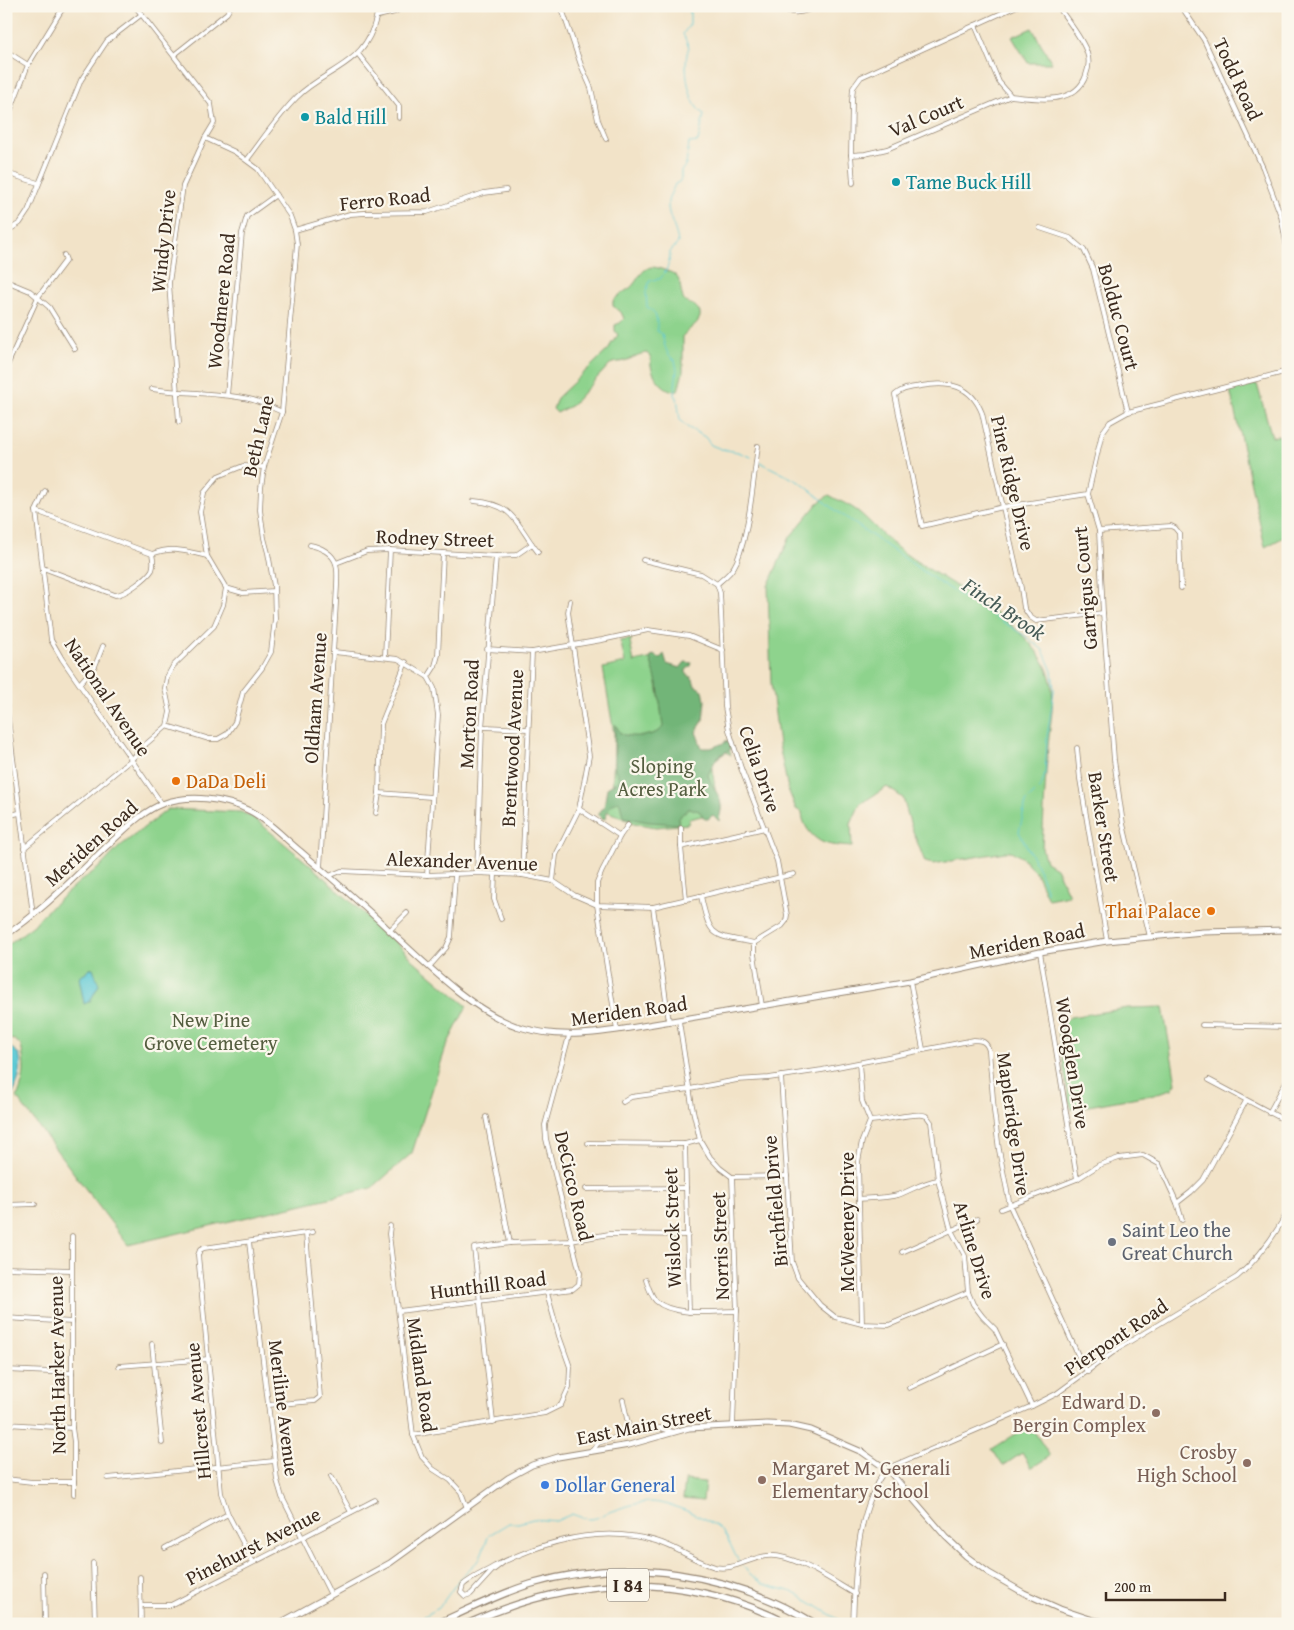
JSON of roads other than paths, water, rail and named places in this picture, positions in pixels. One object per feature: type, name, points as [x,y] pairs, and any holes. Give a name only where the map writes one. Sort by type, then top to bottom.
[{"type":"highway","name":"I 84","points":[[436,1624],[502,1595],[541,1582],[583,1573],[640,1570],[695,1576],[735,1586],[776,1602],[816,1624]]},
{"type":"highway","name":"I 84","points":[[467,1624],[501,1609],[539,1597],[589,1588],[627,1585],[676,1588],[713,1595],[748,1606],[789,1624]]},
{"type":"main road","name":"Meriden Road","points":[[6,935],[34,915],[126,828],[144,814],[162,804],[182,799],[206,799],[234,804],[261,818],[330,876],[429,967],[473,1002],[508,1022],[537,1031],[569,1036],[670,1022],[910,982],[1040,952],[1107,941],[1203,932],[1288,930]]},
{"type":"main road","name":"East Main Street","points":[[278,1624],[390,1563],[513,1475],[532,1464],[549,1459],[635,1444],[695,1427],[784,1425],[812,1430],[857,1449],[886,1469],[950,1542],[989,1573],[1024,1593],[1060,1609],[1093,1620],[1118,1624]]},
{"type":"street","points":[[6,122],[28,65],[66,6]]},
{"type":"street","name":"Windy Drive","points":[[135,6],[211,104],[214,123],[183,186],[169,283],[179,422]]},
{"type":"street","points":[[174,55],[227,13],[231,6]]},
{"type":"street","points":[[247,160],[282,113],[299,95],[358,54],[370,38],[378,16],[375,6]]},
{"type":"street","points":[[378,16],[395,12],[404,6]]},
{"type":"street","points":[[562,6],[581,65],[591,88],[598,120],[606,139]]},
{"type":"street","points":[[778,6],[788,12],[803,13],[817,6]]},
{"type":"street","points":[[852,183],[853,88],[860,77],[1017,6]]},
{"type":"street","points":[[975,25],[999,82],[1011,96],[1056,99],[1074,94],[1084,83],[1090,63],[1087,51],[1058,6]]},
{"type":"street","name":"Todd Road","points":[[1181,6],[1204,40],[1263,168],[1281,216],[1288,253]]},
{"type":"street","points":[[6,232],[20,224],[28,211],[81,80],[107,41],[142,14]]},
{"type":"street","points":[[6,51],[28,65]]},
{"type":"street","points":[[358,54],[399,106],[399,118]]},
{"type":"street","name":"Val Court","points":[[851,154],[865,154],[887,149],[1011,96]]},
{"type":"street","name":"Beth Lane","points":[[167,726],[212,740],[230,731],[235,722],[243,692],[262,668],[271,652],[275,619],[272,573],[260,510],[264,467],[282,412],[297,244],[295,230],[290,216],[258,169],[235,152],[205,138]]},
{"type":"street","points":[[6,173],[38,183]]},
{"type":"street","name":"Ferro Road","points":[[295,230],[350,214],[427,212],[484,194],[506,190]]},
{"type":"street","name":"Woodmere Road","points":[[227,395],[242,233],[247,216],[276,195]]},
{"type":"street","name":"Bolduc Court","points":[[1040,228],[1070,238],[1084,250],[1093,269],[1128,412]]},
{"type":"street","points":[[6,368],[38,297],[66,260],[64,255]]},
{"type":"street","points":[[6,281],[30,291],[38,297],[48,307],[75,349]]},
{"type":"street","name":"Garrigus Court","points":[[1150,937],[1123,824],[1120,803],[1114,760],[1099,531],[1088,494],[1102,433],[1110,422],[1128,412],[1288,372]]},
{"type":"street","name":"Pine Ridge Drive","points":[[1003,507],[922,526],[895,395],[899,391],[933,384],[954,385],[969,392],[977,400],[982,413],[1003,507],[1024,608],[1030,618],[1036,621],[1103,613]]},
{"type":"street","points":[[152,389],[177,393],[227,395],[254,400],[282,412]]},
{"type":"street","points":[[643,560],[701,574],[717,584],[730,573],[737,561],[749,506],[758,446]]},
{"type":"street","points":[[24,848],[132,759],[167,726],[170,712],[165,688],[167,677],[173,666],[214,626],[223,605],[226,588],[207,556],[200,512],[204,493],[218,476],[243,466],[264,467]]},
{"type":"street","points":[[45,491],[36,511],[152,554],[164,549],[176,549],[207,556]]},
{"type":"street","points":[[1003,507],[1088,494]]},
{"type":"street","points":[[474,501],[488,502],[502,507],[516,518],[538,552]]},
{"type":"street","name":"National Avenue","points":[[36,511],[52,640],[62,659],[162,804]]},
{"type":"street","points":[[1099,531],[1171,526],[1175,528],[1178,533],[1181,588]]},
{"type":"street","name":"Rodney Street","points":[[336,563],[367,551],[390,550],[496,556],[516,554],[532,544]]},
{"type":"street","points":[[310,545],[318,546],[326,551],[336,563]]},
{"type":"street","points":[[386,656],[390,550]]},
{"type":"street","points":[[428,677],[435,666],[438,655],[443,553]]},
{"type":"street","points":[[42,568],[115,595],[121,595],[135,586],[152,570],[152,554]]},
{"type":"street","name":"Morton Road","points":[[477,873],[482,728],[496,556]]},
{"type":"street","name":"Oldham Avenue","points":[[320,868],[334,652],[337,586],[336,563]]},
{"type":"street","name":"Celia Drive","points":[[717,584],[720,593],[729,730],[741,768],[777,860],[787,915],[786,921],[782,926],[754,943]]},
{"type":"street","points":[[226,588],[243,593],[274,591]]},
{"type":"street","points":[[553,881],[556,855],[579,810],[588,756],[568,612],[570,601]]},
{"type":"street","points":[[487,649],[532,652],[648,630],[689,636],[723,650]]},
{"type":"street","points":[[80,684],[95,666],[103,646]]},
{"type":"street","points":[[334,652],[386,656],[406,662],[428,677],[434,688],[438,715],[427,875]]},
{"type":"street","name":"Brentwood Avenue","points":[[522,875],[527,729],[532,652]]},
{"type":"street","points":[[376,813],[379,793],[381,724],[406,662]]},
{"type":"street","points":[[6,703],[19,814],[34,915]]},
{"type":"street","points":[[465,726],[527,729]]},
{"type":"street","name":"Barker Street","points":[[1077,748],[1080,779],[1107,941]]},
{"type":"street","points":[[379,793],[431,797]]},
{"type":"street","points":[[579,810],[620,836]]},
{"type":"street","points":[[6,816],[19,814]]},
{"type":"street","points":[[617,1030],[597,905],[597,884],[620,836],[628,825]]},
{"type":"street","points":[[681,828],[686,900]]},
{"type":"street","points":[[681,847],[765,828]]},
{"type":"street","name":"Alexander Avenue","points":[[330,876],[341,871],[427,875],[477,873],[522,875],[553,881],[574,895],[597,905],[653,907],[794,874]]},
{"type":"street","points":[[495,874],[494,899],[501,919]]},
{"type":"street","points":[[429,967],[446,948],[451,937],[455,875]]},
{"type":"street","points":[[701,896],[711,930],[724,937],[754,943],[762,1006]]},
{"type":"street","points":[[653,907],[670,1022]]},
{"type":"street","points":[[390,930],[407,913]]},
{"type":"street","name":"Woodglen Drive","points":[[1040,952],[1077,1179]]},
{"type":"street","points":[[910,982],[923,1049]]},
{"type":"street","name":"Norris Street","points":[[679,1020],[692,1106],[700,1140],[710,1157],[732,1177],[737,1311],[733,1425]]},
{"type":"street","points":[[1202,1025],[1288,1027]]},
{"type":"street","name":"DeCicco Road","points":[[569,1036],[545,1125],[546,1139],[580,1273],[578,1284]]},
{"type":"street","name":"Mapleridge Drive","points":[[623,1102],[631,1097],[737,1080],[781,1076],[859,1063],[974,1040],[982,1041],[988,1047],[999,1150],[1010,1206],[1083,1366],[1088,1372]]},
{"type":"street","points":[[859,1063],[862,1100],[870,1121]]},
{"type":"street","name":"Birchfield Drive","points":[[781,1076],[792,1262],[798,1278],[820,1305],[835,1317],[862,1324],[889,1325],[968,1292]]},
{"type":"street","points":[[1269,1112],[1288,1078]]},
{"type":"street","points":[[1209,1080],[1288,1122]]},
{"type":"street","points":[[1177,1203],[1203,1180],[1246,1100]]},
{"type":"street","name":"Arline Drive","points":[[870,1121],[881,1121],[916,1114],[925,1115],[931,1122],[938,1180],[951,1230],[965,1256],[968,1292],[973,1304],[996,1329],[1032,1406]]},
{"type":"street","points":[[486,1117],[510,1242]]},
{"type":"street","name":"McWeeney Drive","points":[[862,1324],[858,1162],[862,1141],[870,1121]]},
{"type":"street","points":[[588,1143],[684,1144],[700,1140]]},
{"type":"street","name":"Wislock Street","points":[[684,1144],[689,1312]]},
{"type":"street","points":[[1001,1209],[1077,1179],[1099,1165],[1119,1158],[1143,1155],[1159,1164],[1177,1203],[1182,1220]]},
{"type":"street","points":[[732,1177],[787,1176]]},
{"type":"street","points":[[858,1199],[895,1196],[912,1190],[926,1182],[938,1180]]},
{"type":"street","points":[[586,1189],[686,1188]]},
{"type":"street","points":[[6,1205],[35,1204]]},
{"type":"street","name":"Pierpont Road","points":[[886,1469],[1056,1394],[1118,1348],[1237,1277],[1251,1266],[1271,1241],[1288,1211]]},
{"type":"street","points":[[902,1252],[976,1219]]},
{"type":"street","name":"Midland Road","points":[[390,1226],[389,1234],[413,1435],[422,1457],[433,1470],[450,1480],[461,1492],[467,1508]]},
{"type":"street","points":[[250,1242],[312,1232]]},
{"type":"street","points":[[268,1405],[315,1401],[320,1396],[306,1234]]},
{"type":"street","points":[[493,1422],[474,1248],[510,1242],[571,1241],[609,1234],[688,1235]]},
{"type":"street","name":"North Harker Avenue","points":[[72,1236],[74,1494]]},
{"type":"street","name":"Hillcrest Avenue","points":[[250,1242],[200,1250],[198,1255],[221,1494],[228,1514],[253,1562]]},
{"type":"street","name":"Meriline Avenue","points":[[250,1242],[274,1461],[282,1497],[331,1596]]},
{"type":"street","points":[[6,1268],[71,1270]]},
{"type":"street","points":[[646,1280],[655,1300],[668,1308],[689,1312],[737,1311]]},
{"type":"street","name":"Hunthill Road","points":[[398,1311],[573,1290],[578,1284]]},
{"type":"street","points":[[413,1435],[546,1414],[561,1404],[569,1387],[570,1367],[547,1293]]},
{"type":"street","points":[[6,1318],[72,1322]]},
{"type":"street","points":[[152,1344],[162,1443]]},
{"type":"street","points":[[909,1388],[1003,1344]]},
{"type":"street","points":[[119,1366],[209,1359]]},
{"type":"street","points":[[6,1370],[72,1373]]},
{"type":"street","points":[[623,1400],[630,1434]]},
{"type":"street","points":[[7,1424],[72,1428]]},
{"type":"street","points":[[592,1451],[598,1443],[630,1434],[660,1428],[673,1432]]},
{"type":"street","points":[[108,1478],[274,1461]]},
{"type":"street","points":[[854,1624],[856,1559],[862,1522],[874,1490],[886,1469]]},
{"type":"street","points":[[332,1476],[351,1512]]},
{"type":"street","points":[[6,1480],[74,1482]]},
{"type":"street","name":"Pinehurst Avenue","points":[[141,1605],[171,1605],[375,1500]]},
{"type":"street","points":[[165,1548],[228,1514]]},
{"type":"street","points":[[506,1561],[492,1571],[471,1594],[468,1596],[463,1595],[461,1588],[466,1583],[506,1561],[546,1544],[563,1540],[621,1535],[637,1536],[658,1541],[715,1567],[728,1567],[764,1556],[785,1557],[854,1594]]},
{"type":"street","points":[[93,1563],[95,1624]]},
{"type":"street","points":[[44,1573],[46,1624]]},
{"type":"street","points":[[140,1577],[141,1624]]},
{"type":"water","points":[[93,968],[99,985],[90,1001],[84,1004],[79,977]]},
{"type":"water","points":[[6,1044],[18,1053],[21,1065],[16,1087],[6,1105]]},
{"type":"waterway","name":"Finch Brook","points":[[690,6],[690,24],[683,34],[689,47],[686,73],[690,94],[698,109],[704,114],[698,142],[689,143],[686,165],[681,171],[681,179],[675,184],[668,201],[669,213],[678,243],[670,252],[668,267],[660,279],[650,280],[646,292],[647,307],[655,314],[657,331],[662,334],[667,352],[675,360],[677,370],[674,395],[677,397],[680,420],[687,427],[705,437],[711,445],[751,457]]},
{"type":"waterway","name":"Finch Brook","points":[[760,462],[801,483],[838,512],[943,585],[1024,635],[1043,650],[1052,671],[1054,691],[1047,737],[1045,774],[1041,787],[1026,802],[1019,832],[1038,867],[1047,892]]},
{"type":"waterway","points":[[410,1624],[439,1608],[460,1578],[479,1560],[489,1535],[509,1523],[533,1519],[556,1521],[572,1514],[591,1519],[634,1504],[660,1503],[690,1512],[717,1527],[725,1535],[739,1562]]},
{"type":"waterway","points":[[742,1565],[763,1584],[793,1592],[846,1624]]},
{"type":"place","name":"Bald Hill","points":[[305,117]]},
{"type":"place","name":"Tame Buck Hill","points":[[896,182]]},
{"type":"place","name":"DaDa Deli","points":[[176,781]]},
{"type":"place","name":"Thai Palace","points":[[1211,911]]},
{"type":"place","name":"Saint Leo the Great Church","points":[[1112,1242]]},
{"type":"place","name":"Edward D. Bergin Complex","points":[[1156,1413]]},
{"type":"place","name":"Crosby High School","points":[[1247,1463]]},
{"type":"place","name":"Margaret M. Generali Elementary School","points":[[762,1480]]},
{"type":"place","name":"Dollar General","points":[[545,1485]]},
{"type":"park label","name":"Sloping Acres Park","points":[[662,778]]},
{"type":"park label","name":"New Pine Grove Cemetery","points":[[211,1032]]}]
